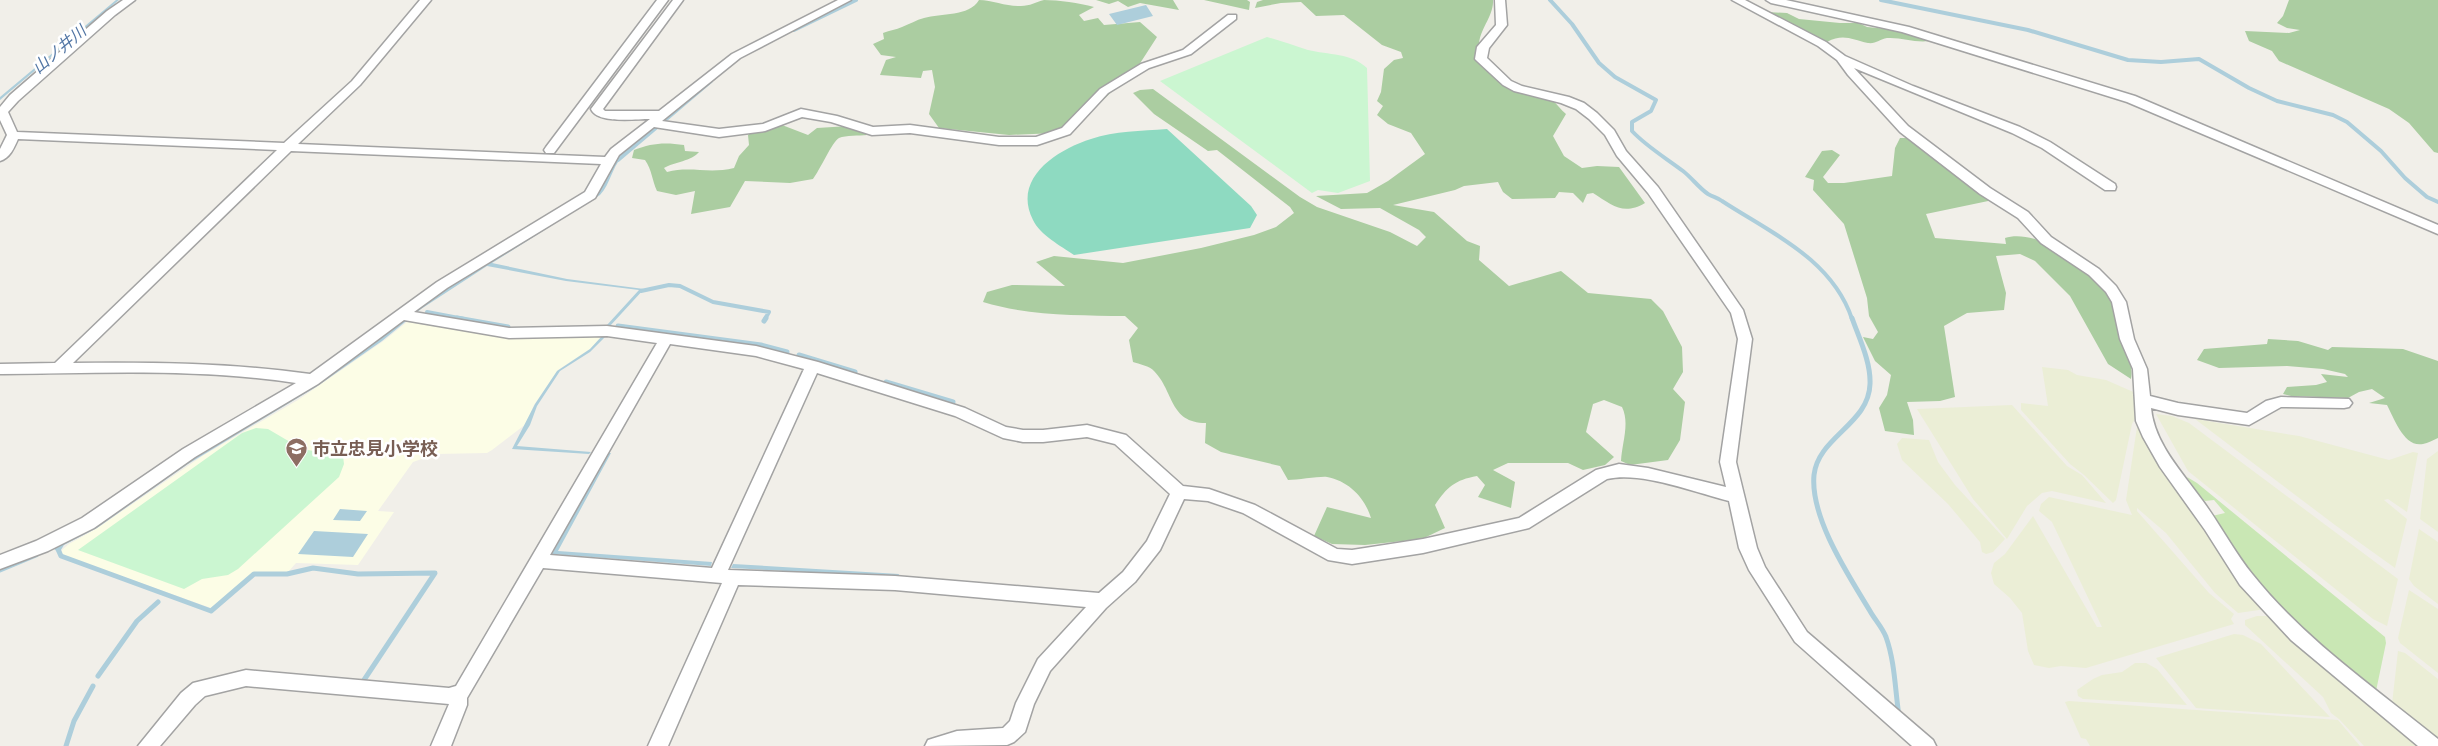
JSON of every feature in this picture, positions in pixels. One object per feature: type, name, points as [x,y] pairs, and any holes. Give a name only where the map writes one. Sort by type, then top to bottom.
[{"type":"street","points":[[0,158],[8,148],[2,112],[14,98],[111,14],[130,0]]},
{"type":"street","points":[[58,369],[356,82],[426,0]]},
{"type":"street","points":[[550,150],[663,0]]},
{"type":"street","points":[[678,0],[597,109],[602,115],[657,119],[719,133],[765,127],[801,113],[833,119],[872,131],[910,129],[999,141],[1037,141],[1066,131],[1104,91],[1146,66],[1188,52],[1232,17]]},
{"type":"street","points":[[0,562],[42,546],[88,522],[189,453],[313,380],[351,354],[442,285],[590,195],[597,186],[611,157],[736,56],[846,0]]},
{"type":"street","points":[[1500,0],[1502,25],[1483,47],[1482,59],[1507,83],[1518,89],[1542,94],[1580,106],[1605,128],[1625,158],[1653,190],[1738,313],[1745,339],[1728,462],[1734,496],[1748,548],[1754,562],[1800,637],[1926,746]]},
{"type":"street","points":[[1738,0],[1822,44],[1841,58],[1909,88],[2016,130],[2046,145],[2110,187]]},
{"type":"street","points":[[1771,0],[1904,29],[2131,99],[2438,230]]},
{"type":"street","points":[[1841,58],[1852,73],[1904,129],[1985,191],[2024,215],[2046,240],[2094,272],[2111,289],[2119,302],[2127,339],[2140,369],[2144,421],[2162,457],[2211,525],[2246,580],[2271,610],[2297,635],[2432,746]]},
{"type":"street","points":[[7,135],[550,150],[611,157]]},
{"type":"street","points":[[291,143],[611,157]]},
{"type":"street","points":[[402,314],[508,333],[607,331],[756,351],[813,366],[960,412],[1003,432],[1023,436],[1087,431],[1120,439],[1179,492],[1209,495],[1249,509],[1334,555],[1352,557],[1423,546],[1523,523],[1594,478],[1620,470],[1648,474],[1734,496]]},
{"type":"street","points":[[148,746],[188,699],[200,689],[246,678],[449,696],[462,692],[666,339]]},
{"type":"street","points":[[658,746],[725,576],[813,366]]},
{"type":"street","points":[[0,369],[208,369],[313,380]]},
{"type":"street","points":[[2142,400],[2178,409],[2249,419],[2281,402],[2344,403]]},
{"type":"street","points":[[935,746],[957,740],[1007,736],[1018,726],[1026,703],[1044,665],[1103,601],[1129,577],[1154,545],[1179,492]]},
{"type":"street","points":[[538,561],[725,576],[895,584],[1103,601]]},
{"type":"street","points":[[442,746],[458,705],[458,693]]},
{"type":"shaded area","name":"市立忠見小学校","points":[[407,322],[506,338],[602,336],[590,349],[558,370],[534,405],[526,424],[492,450],[487,453],[436,454],[413,462],[378,511],[394,512],[358,565],[296,563],[288,572],[254,572],[211,608],[62,555],[62,550],[69,544],[96,529],[204,455],[298,400],[385,340]]},
{"type":"shaded area","points":[[2042,367],[2068,370],[2077,375],[2106,380],[2138,394],[2137,415],[2132,424],[2116,500],[2113,503],[2070,464],[2021,410],[2021,403],[2048,406]]},
{"type":"shaded area","points":[[2012,405],[2067,466],[2082,475],[2106,503],[2052,491],[2042,493],[2027,506],[2007,539],[1973,499],[1917,409]]},
{"type":"shaded area","points":[[2156,414],[2172,416],[2189,423],[2398,579],[2387,626],[2373,619],[2188,471]]},
{"type":"shaded area","points":[[2195,419],[2299,436],[2389,460],[2413,452],[2418,453],[2407,512],[2388,499],[2384,500],[2407,519],[2395,568],[2335,525]]},
{"type":"shaded area","points":[[2137,427],[2212,543],[2247,591],[2266,609],[2238,613],[2215,593],[2166,533],[2137,508],[2137,511],[2209,593],[2234,614],[2231,619],[2234,624],[2086,668],[2061,666],[2049,668],[2034,665],[2028,651],[2022,613],[2010,598],[1994,584],[1991,573],[1994,563],[2005,554],[2033,516],[2097,627],[2102,627],[2052,522],[2039,511],[2041,504],[2049,497],[2132,515],[2126,500]]},
{"type":"shaded area","points":[[1902,438],[1929,440],[1938,462],[1955,485],[2005,539],[1993,552],[1986,554],[1982,552],[1980,542],[1948,504],[1902,460],[1897,444]]},
{"type":"shaded area","points":[[2438,451],[2438,532],[2420,519],[2427,459]]},
{"type":"shaded area","points":[[2419,529],[2438,542],[2438,604],[2414,586],[2409,579]]},
{"type":"shaded area","points":[[2409,590],[2438,609],[2438,673],[2400,643],[2398,638]]},
{"type":"shaded area","points":[[2257,616],[2272,616],[2425,746],[2364,746],[2331,713],[2323,697],[2245,625],[2245,620]]},
{"type":"shaded area","points":[[2234,634],[2243,635],[2261,644],[2330,717],[2196,708],[2156,658]]},
{"type":"shaded area","points":[[2398,651],[2405,653],[2438,679],[2438,742],[2392,704]]},
{"type":"shaded area","points":[[2135,663],[2146,663],[2157,669],[2187,705],[2083,699],[2078,696],[2077,690],[2093,679],[2102,675],[2122,672]]},
{"type":"shaded area","points":[[2065,702],[2338,720],[2360,746],[2090,746],[2086,739],[2081,738]]},
{"type":"green space","points":[[979,0],[1016,6],[1044,0],[1082,4],[1094,7],[1079,15],[1084,21],[1098,18],[1104,25],[1140,22],[1157,37],[1137,68],[1086,116],[1056,133],[1009,135],[939,128],[929,114],[935,87],[932,70],[923,71],[921,78],[880,75],[886,60],[896,57],[881,55],[873,44],[884,39],[883,33],[931,16],[962,12],[969,9]]},
{"type":"green space","points":[[1096,0],[1173,0],[1179,10],[1140,3],[1128,7],[1118,1],[1109,4]]},
{"type":"green space","points":[[1204,0],[1247,0],[1250,2],[1249,10]]},
{"type":"green space","points":[[1263,0],[1493,0],[1491,12],[1479,41],[1482,58],[1488,67],[1509,80],[1552,100],[1566,114],[1553,136],[1564,156],[1582,168],[1597,166],[1619,167],[1645,203],[1630,209],[1624,209],[1612,205],[1593,193],[1587,194],[1583,203],[1573,193],[1559,192],[1555,198],[1512,199],[1503,192],[1498,182],[1464,186],[1455,190],[1393,205],[1434,212],[1467,241],[1480,246],[1479,260],[1509,286],[1561,271],[1588,293],[1651,299],[1663,311],[1682,347],[1683,372],[1673,389],[1685,402],[1680,440],[1668,460],[1630,465],[1621,461],[1625,426],[1624,413],[1622,407],[1604,400],[1593,404],[1586,432],[1614,457],[1605,465],[1583,470],[1568,463],[1508,463],[1493,470],[1515,482],[1511,508],[1478,497],[1485,485],[1477,476],[1457,482],[1444,493],[1435,505],[1445,528],[1422,539],[1365,545],[1332,544],[1314,536],[1327,507],[1371,518],[1360,497],[1349,486],[1335,479],[1320,477],[1288,480],[1280,466],[1221,452],[1205,443],[1206,423],[1194,422],[1185,418],[1179,412],[1154,371],[1147,366],[1133,362],[1129,340],[1138,328],[1125,316],[1036,312],[1000,307],[983,302],[987,292],[1012,285],[1065,286],[1036,262],[1054,256],[1123,263],[1201,248],[1254,235],[1276,227],[1294,213],[1290,207],[1217,150],[1208,151],[1154,114],[1133,93],[1140,90],[1153,89],[1300,197],[1317,207],[1390,232],[1417,246],[1426,237],[1419,230],[1380,208],[1341,209],[1316,196],[1367,193],[1388,181],[1425,154],[1411,133],[1388,124],[1377,115],[1383,106],[1377,101],[1381,92],[1384,69],[1394,60],[1403,58],[1401,52],[1382,45],[1344,15],[1316,16],[1301,2],[1281,3],[1255,8],[1257,2]]},
{"type":"green space","points":[[2289,0],[2438,0],[2438,153],[2434,152],[2409,123],[2389,109],[2279,61],[2272,51],[2249,41],[2245,31],[2289,33],[2300,30],[2287,28],[2277,23],[2283,16]]},
{"type":"green space","points":[[1767,12],[1787,13],[1799,19],[1859,23],[1867,27],[1898,30],[1929,41],[1887,38],[1868,43],[1848,38],[1838,38],[1827,42]]},
{"type":"green space","points":[[1267,37],[1308,50],[1347,57],[1367,68],[1370,181],[1338,193],[1318,190],[1312,193],[1160,81]]},
{"type":"green space","points":[[770,123],[782,125],[808,135],[817,128],[849,126],[859,128],[867,135],[839,138],[813,179],[790,183],[745,181],[730,207],[691,214],[695,191],[676,195],[657,191],[645,160],[632,158],[634,150],[646,146],[664,143],[677,144],[684,145],[685,151],[699,152],[692,157],[664,168],[667,172],[675,170],[725,170],[734,168],[739,156],[749,145],[748,135],[757,126]]},
{"type":"green space","points":[[1167,129],[1251,206],[1257,215],[1250,228],[1074,255],[1051,240],[1036,225],[1028,205],[1028,192],[1033,179],[1041,168],[1052,159],[1078,144],[1100,136]]},
{"type":"green space","points":[[1900,138],[1910,138],[1993,200],[1926,214],[1935,238],[2006,244],[2005,238],[2009,237],[2019,236],[2034,239],[2049,245],[2066,256],[2101,283],[2113,304],[2119,332],[2130,361],[2131,379],[2108,364],[2070,296],[2035,261],[2020,254],[1996,256],[2006,293],[2004,310],[1967,313],[1944,326],[1955,397],[1940,401],[1907,402],[1913,420],[1914,435],[1885,431],[1879,408],[1887,395],[1891,375],[1875,361],[1863,337],[1873,339],[1878,332],[1869,316],[1867,298],[1844,224],[1813,190],[1814,180],[1805,177],[1822,151],[1832,150],[1840,155],[1823,177],[1828,183],[1844,183],[1892,176],[1895,148]]},
{"type":"green space","points":[[2268,339],[2298,341],[2328,350],[2332,347],[2403,349],[2438,361],[2438,438],[2423,444],[2416,444],[2410,441],[2400,431],[2387,405],[2369,403],[2385,398],[2372,389],[2359,392],[2348,398],[2291,396],[2283,394],[2287,387],[2316,385],[2327,382],[2321,374],[2348,377],[2345,374],[2323,369],[2287,366],[2219,368],[2197,360],[2204,349],[2267,344]]},
{"type":"green space","points":[[256,428],[268,429],[302,449],[343,456],[344,464],[339,477],[238,569],[228,575],[202,579],[184,589],[78,550],[242,433]]},
{"type":"green space","points":[[2187,477],[2197,483],[2385,637],[2386,643],[2376,691],[2343,668],[2252,580],[2212,516],[2225,513],[2214,500],[2205,501],[2197,494]]},
{"type":"water","name":"山ノ井川","points":[[116,0],[119,0],[0,100],[0,97]]},
{"type":"water","points":[[1146,5],[1153,16],[1117,25],[1109,14]]},
{"type":"water","points":[[618,156],[622,157],[615,166],[607,186],[600,195],[492,263],[567,279],[644,289],[610,326],[607,325],[639,290],[566,281],[487,266],[421,309],[382,341],[316,387],[188,464],[97,528],[64,545],[59,553],[53,548],[416,307],[598,193],[603,185],[606,174]]},
{"type":"water","points":[[602,336],[605,337],[590,352],[560,371],[537,406],[530,425],[517,446],[591,452],[589,454],[512,449],[535,404],[557,371],[590,349]]},
{"type":"water","points":[[608,453],[611,453],[558,551],[712,562],[711,566],[552,554]]},
{"type":"water","points":[[340,509],[367,511],[360,521],[333,520]]},
{"type":"water","points":[[314,531],[368,534],[353,557],[298,554]]},
{"type":"water","points":[[733,564],[899,574],[898,577],[731,568]]},
{"type":"waterway","points":[[794,30],[856,0]]},
{"type":"waterway","points":[[1550,0],[1572,24],[1599,63],[1615,77],[1656,100],[1651,111],[1632,122],[1632,131],[1683,171],[1708,194],[1779,237],[1815,264],[1843,298],[1852,319]]},
{"type":"waterway","points":[[1881,0],[2028,30],[2128,60],[2161,62],[2199,59],[2249,88],[2277,101],[2333,115],[2347,122],[2381,151],[2405,178],[2427,197],[2438,202]]},
{"type":"waterway","points":[[618,160],[711,81]]},
{"type":"waterway","points":[[641,291],[669,285],[680,286],[713,302],[769,312],[765,319]]},
{"type":"waterway","points":[[427,312],[464,319]]},
{"type":"waterway","points":[[457,318],[508,327]]},
{"type":"waterway","points":[[1852,318],[1869,367],[1870,384],[1867,398],[1853,420],[1824,450],[1814,475],[1814,492],[1824,528],[1842,564],[1886,637],[1893,666],[1899,716]]},
{"type":"waterway","points":[[618,326],[761,345],[787,352]]},
{"type":"waterway","points":[[799,355],[855,372]]},
{"type":"waterway","points":[[886,382],[953,402]]},
{"type":"waterway","points":[[57,547],[61,556],[211,611],[254,574],[287,574],[313,568],[358,574],[435,573],[364,680]]},
{"type":"waterway","points":[[0,570],[36,555]]},
{"type":"waterway","points":[[98,676],[137,621],[158,602]]},
{"type":"waterway","points":[[66,746],[74,721],[93,686]]},
{"type":"place","name":"市立忠見小学校","points":[[296,468]]}]
